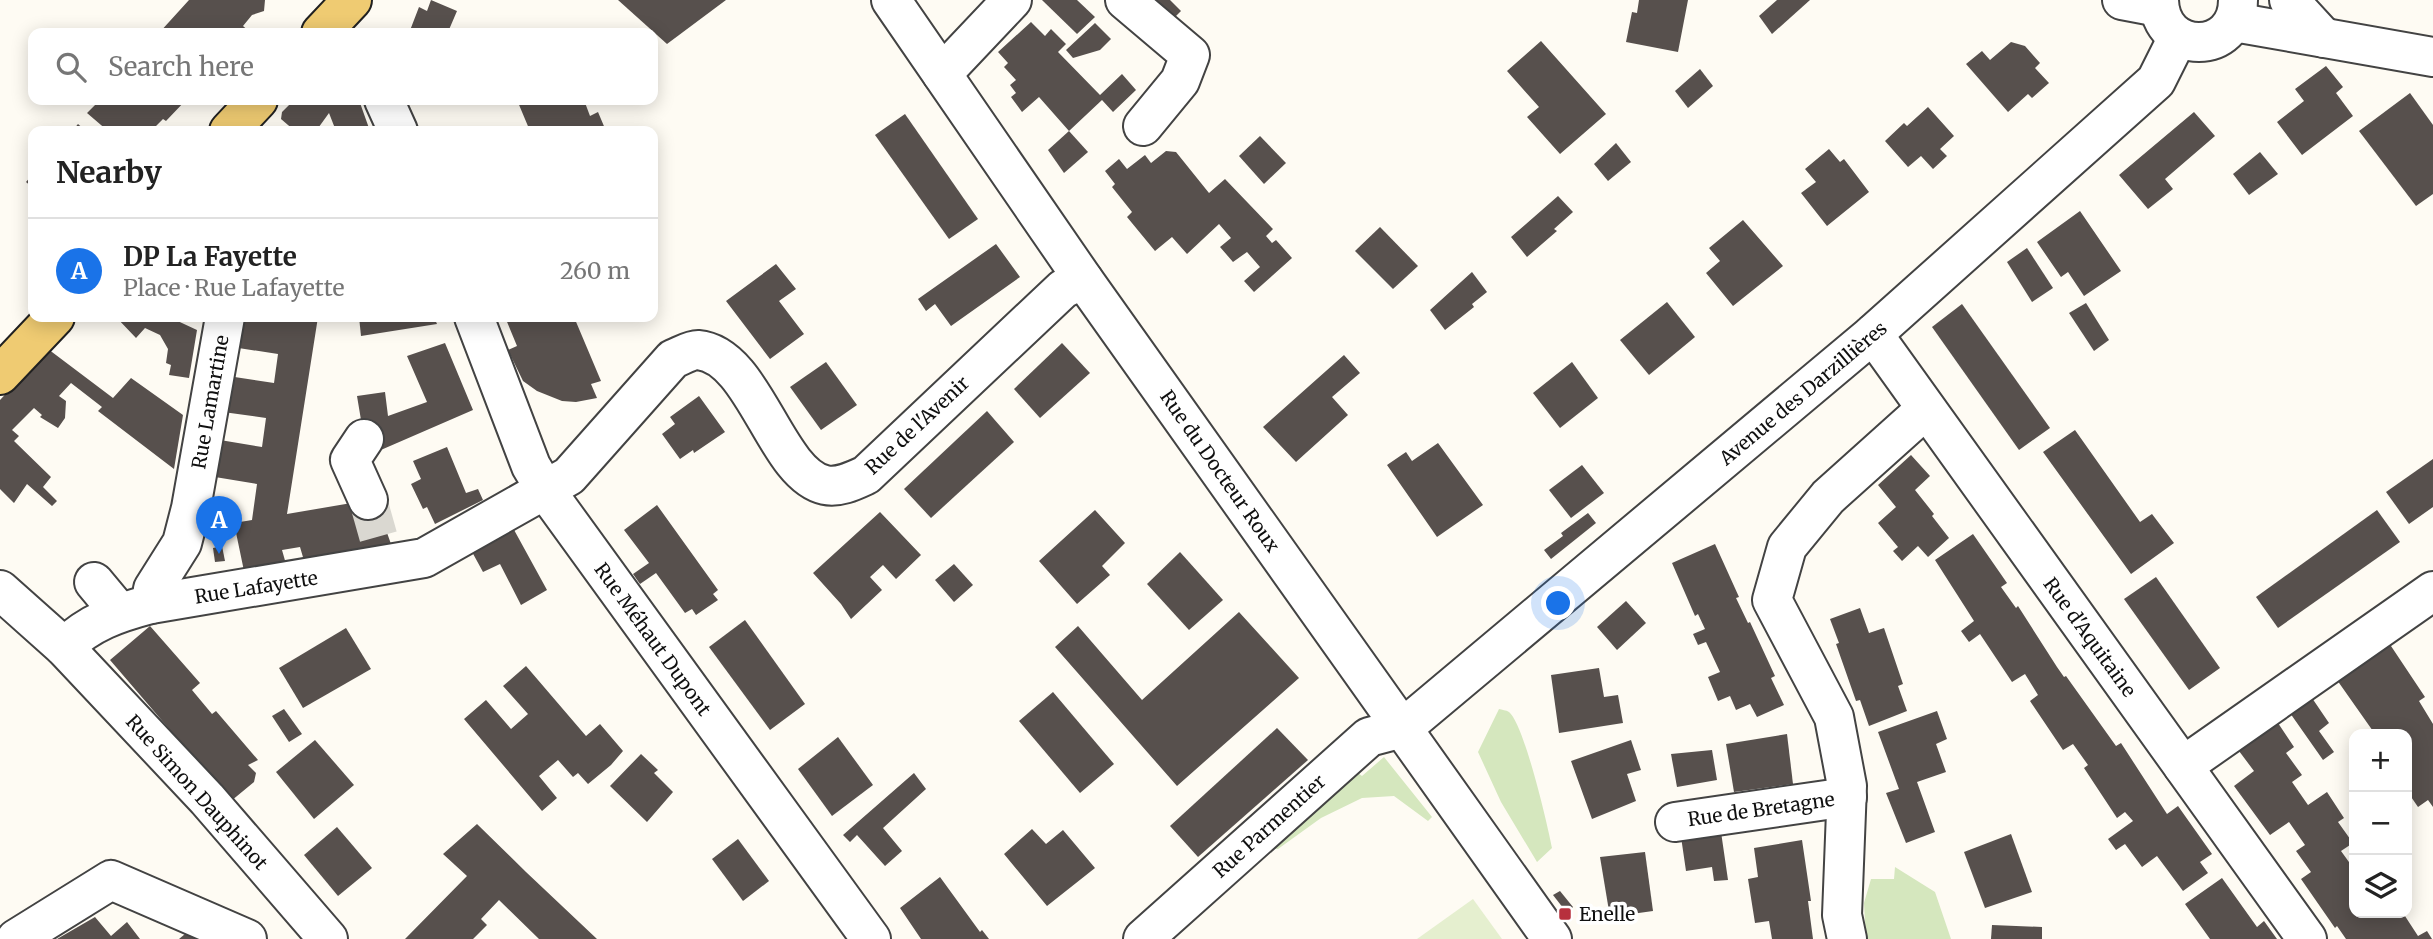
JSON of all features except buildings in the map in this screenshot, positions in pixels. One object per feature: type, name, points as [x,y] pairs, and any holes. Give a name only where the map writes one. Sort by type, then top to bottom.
[{"type":"main road","points":[[234,126],[253,105]]},
{"type":"main road","points":[[0,375],[50,322]]},
{"type":"street","name":"Rue du Docteur Roux","points":[[891,0],[1083,279],[1552,939]]},
{"type":"street","points":[[942,74],[1012,0]]},
{"type":"street","points":[[1125,0],[1190,55],[1180,81],[1143,126]]},
{"type":"street","points":[[2122,0],[2165,15],[2190,42],[2203,43],[2226,32],[2236,11],[2324,38],[2433,57]]},
{"type":"street","points":[[2289,0],[2324,38]]},
{"type":"street","name":"Avenue des Darzillières","points":[[1403,728],[1873,334],[2156,81],[2165,15]]},
{"type":"street","points":[[386,105],[396,126]]},
{"type":"street","name":"Rue de l'Avenir","points":[[545,491],[569,476],[673,359],[696,350],[715,354],[735,370],[792,459],[806,475],[824,485],[844,485],[866,475],[1063,289],[1083,279]]},
{"type":"street","name":"Rue Lamartine","points":[[135,608],[153,589],[183,543],[225,322]]},
{"type":"street","name":"Rue Méhaut Dupont","points":[[476,322],[531,466],[545,491],[872,939]]},
{"type":"street","name":"Rue d'Aquitaine","points":[[1873,334],[2307,939]]},
{"type":"street","name":"Rue de Bretagne","points":[[1847,939],[1842,915],[1847,786],[1834,717],[1772,600],[1787,547],[1828,497],[1926,409]]},
{"type":"street","points":[[364,439],[350,460],[368,500]]},
{"type":"street","name":"Rue Lafayette","points":[[64,647],[81,631],[135,608],[387,555],[424,558],[545,491]]},
{"type":"street","points":[[94,582],[135,608]]},
{"type":"street","name":"Rue Simon Dauphinot","points":[[2,594],[64,647],[207,799],[328,939]]},
{"type":"street","points":[[2183,766],[2430,602]]},
{"type":"street","name":"Rue Parmentier","points":[[1143,939],[1369,737],[1403,728]]},
{"type":"street","name":"Rue de Bretagne","points":[[1675,822],[1847,797]]},
{"type":"street","points":[[16,939],[111,880],[247,939]]},
{"type":"green space","points":[[1499,709],[1509,712],[1515,720],[1541,798],[1552,848],[1537,862],[1501,802],[1478,752]]},
{"type":"green space","points":[[1384,757],[1432,817],[1428,821],[1394,796],[1362,798],[1321,818],[1278,849],[1268,848],[1354,770],[1362,776]]},
{"type":"green space","points":[[1895,867],[1935,892],[1951,939],[1866,939],[1864,903],[1871,879],[1894,879]]},
{"type":"green space","points":[[1473,899],[1502,939],[1417,939]]},
{"type":"tunnel","points":[[368,500],[381,546]]},
{"type":"place","name":"DP La Fayette","points":[[219,554]]},
{"type":"place","name":"Enelle","points":[[1565,914]]}]
